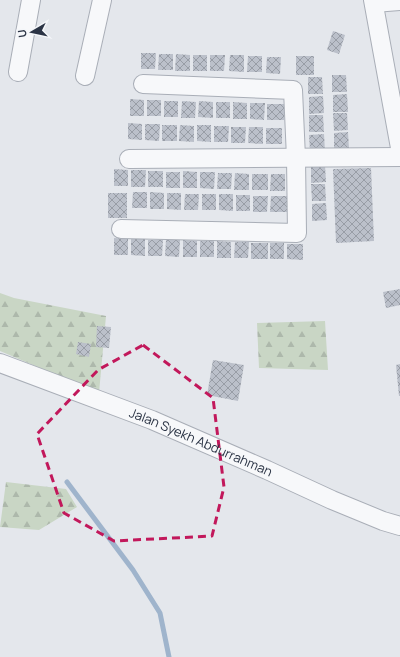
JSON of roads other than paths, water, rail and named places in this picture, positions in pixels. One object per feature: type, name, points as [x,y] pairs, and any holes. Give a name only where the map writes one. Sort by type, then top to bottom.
[{"type":"street","points":[[18,72],[31,0]]},
{"type":"street","points":[[84,76],[102,0]]},
{"type":"street","points":[[400,1],[374,2],[400,148]]},
{"type":"street","points":[[121,229],[297,233],[293,90],[143,84]]},
{"type":"street","points":[[129,159],[400,157]]},
{"type":"street","name":"Jalan Syekh Abdurrahman","points":[[0,363],[152,420],[332,500],[383,521],[400,526]]},
{"type":"waterway","points":[[67,482],[133,570],[160,613],[169,657]]}]
